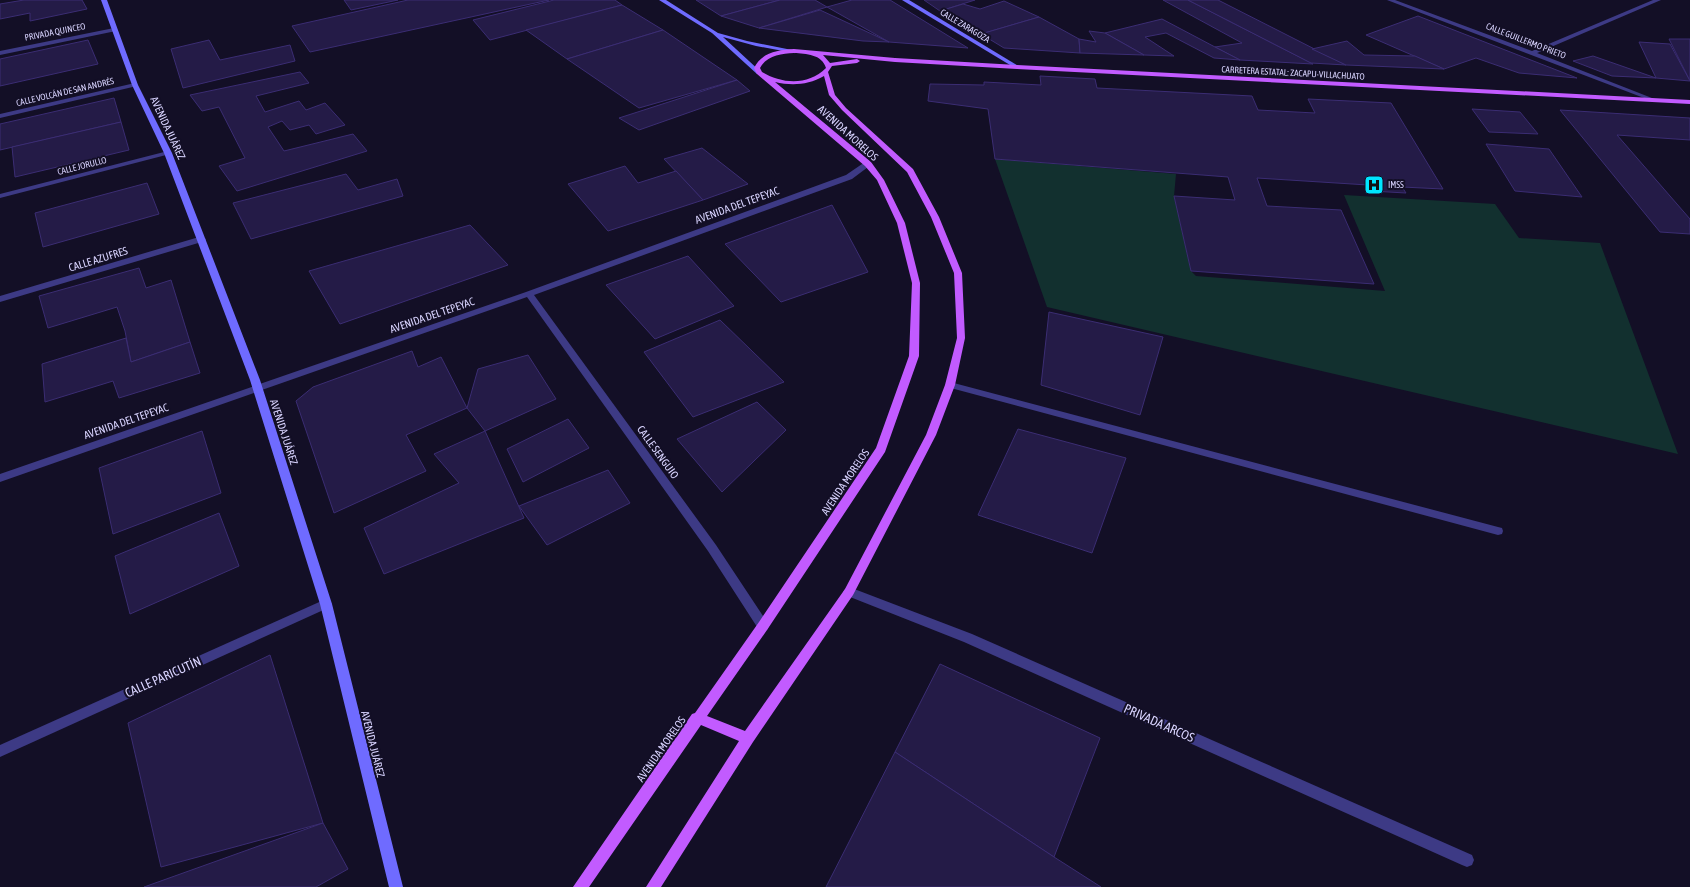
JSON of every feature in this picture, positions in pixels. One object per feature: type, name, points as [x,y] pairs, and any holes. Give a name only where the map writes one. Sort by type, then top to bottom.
[{"type":"main road","points":[[794,51],[895,60],[852,61],[827,69],[814,79],[797,82],[774,80],[762,75],[757,68],[759,63],[764,58],[778,53],[794,51]]},
{"type":"main road","points":[[804,52],[816,54],[824,58],[827,69]]},
{"type":"main road","name":"CARRETERA ESTATAL: ZACAPU-VILLACHUATO","points":[[895,60],[1690,102]]},
{"type":"main road","name":"AVENIDA MORELOS","points":[[653,887],[748,738],[849,592],[931,435],[950,386],[961,338],[958,273],[935,217],[910,171],[844,109],[832,95],[827,69]]},
{"type":"main road","name":"AVENIDA MORELOS","points":[[580,887],[762,626],[882,449],[914,356],[916,283],[901,223],[880,180],[868,164],[762,75]]},
{"type":"main road","points":[[697,718],[748,738]]},
{"type":"street","name":"AVENIDA JUÁREZ","points":[[104,0],[135,85],[168,153],[202,239],[257,389],[326,604],[396,887]]},
{"type":"street","name":"AVENIDA MORELOS","points":[[662,0],[714,32],[762,75]]},
{"type":"street","name":"CALLE ZARAGOZA","points":[[905,0],[1017,67]]},
{"type":"street","name":"CALLE GUILLERMO PRIETO","points":[[1390,0],[1654,100]]},
{"type":"street","points":[[1532,53],[1658,0]]},
{"type":"street","name":"PRIVADA QUINCEO","points":[[0,53],[114,30]]},
{"type":"street","points":[[714,32],[742,42],[794,51]]},
{"type":"street","name":"CALLE VOLCÁN DE SAN ANDRÉS","points":[[0,116],[135,85]]},
{"type":"street","name":"CALLE JORULLO","points":[[0,196],[168,153]]},
{"type":"street","name":"AVENIDA DEL TEPEYAC","points":[[0,478],[529,294],[849,177],[868,164]]},
{"type":"street","name":"CALLE AZUFRES","points":[[0,299],[202,239]]},
{"type":"street","name":"CALLE SENGUIO","points":[[529,294],[712,548],[762,626]]},
{"type":"street","points":[[950,386],[1498,530]]},
{"type":"street","name":"PRIVADA ARCOS","points":[[849,592],[968,638],[1467,860]]},
{"type":"street","name":"CALLE PARICUTÍN","points":[[0,751],[326,604]]},
{"type":"green space","points":[[995,159],[1176,174],[1174,196],[1191,271],[1196,276],[1385,291],[1344,195],[1495,204],[1519,238],[1600,243],[1678,454],[1047,307]]},
{"type":"building","points":[[24,0],[82,0],[87,9],[30,21],[30,13],[0,19],[0,4]]},
{"type":"building","points":[[344,0],[398,0],[351,10]]},
{"type":"building","points":[[408,0],[549,0],[310,52],[292,26]]},
{"type":"building","points":[[554,0],[615,0],[622,5],[490,40],[473,20]]},
{"type":"building","points":[[696,0],[780,0],[721,16]]},
{"type":"building","points":[[780,0],[815,0],[827,7],[759,28],[721,16]]},
{"type":"building","points":[[852,0],[890,0],[968,48],[889,42],[827,7]]},
{"type":"building","points":[[924,0],[975,0],[940,11]]},
{"type":"building","points":[[1163,0],[1188,0],[1313,64],[1240,60],[1215,47],[1242,43]]},
{"type":"building","points":[[1188,0],[1218,0],[1346,65],[1311,63]]},
{"type":"building","points":[[1004,1],[1039,17],[981,34],[940,11],[963,4],[980,9]]},
{"type":"building","points":[[622,5],[663,30],[567,59],[526,30]]},
{"type":"building","points":[[820,10],[889,42],[863,41],[759,28]]},
{"type":"building","points":[[1418,16],[1577,78],[1519,73],[1476,58],[1444,69],[1366,35]]},
{"type":"building","points":[[1039,17],[1079,39],[1080,53],[1004,48],[981,34]]},
{"type":"building","points":[[1162,19],[1240,60],[1214,58],[1166,33],[1145,37],[1174,56],[1144,55],[1105,33]]},
{"type":"building","points":[[663,30],[737,80],[639,108],[567,59]]},
{"type":"building","points":[[1089,31],[1105,33],[1144,55],[1080,53],[1079,39],[1096,42]]},
{"type":"building","points":[[1669,39],[1690,39],[1690,81]]},
{"type":"building","points":[[88,40],[98,64],[0,86],[0,59]]},
{"type":"building","points":[[209,40],[220,60],[290,45],[295,61],[183,88],[171,49]]},
{"type":"building","points":[[1347,41],[1364,55],[1415,56],[1444,69],[1346,65],[1312,49]]},
{"type":"building","points":[[1639,42],[1670,44],[1690,81],[1656,78]]},
{"type":"building","points":[[1593,56],[1656,78],[1612,76],[1573,61]]},
{"type":"building","points":[[300,72],[309,83],[256,96],[265,112],[299,101],[306,110],[325,103],[345,125],[316,134],[309,125],[290,130],[282,121],[268,127],[284,151],[353,134],[367,151],[237,191],[219,166],[245,158],[219,107],[202,111],[190,95]]},
{"type":"building","name":"IMSS","points":[[1040,76],[1095,79],[1097,88],[1252,96],[1258,110],[1315,113],[1308,99],[1391,103],[1443,189],[1402,187],[1406,193],[1371,191],[1368,185],[1257,178],[1267,206],[1341,210],[1374,284],[1191,271],[1174,196],[1235,200],[1228,177],[995,159],[988,109],[928,101],[930,84],[984,85],[984,82],[1041,85]]},
{"type":"building","points":[[737,80],[750,91],[639,130],[619,118]]},
{"type":"building","points":[[114,98],[121,122],[0,150],[0,124]]},
{"type":"building","points":[[1472,109],[1520,112],[1538,134],[1489,132]]},
{"type":"building","points":[[1560,110],[1690,118],[1690,140],[1617,135],[1690,219],[1690,234],[1660,232]]},
{"type":"building","points":[[121,122],[129,150],[15,177],[12,147]]},
{"type":"building","points":[[1486,144],[1549,149],[1582,197],[1515,191]]},
{"type":"building","points":[[702,148],[748,184],[703,200],[664,159]]},
{"type":"building","points":[[625,166],[638,183],[676,171],[703,200],[608,231],[568,184]]},
{"type":"building","points":[[346,174],[358,190],[397,179],[403,196],[251,239],[233,203]]},
{"type":"building","points":[[147,183],[159,214],[43,247],[35,213]]},
{"type":"building","points":[[832,205],[868,272],[781,302],[725,244]]},
{"type":"building","points":[[470,225],[508,265],[340,324],[309,271]]},
{"type":"building","points":[[688,256],[734,306],[655,339],[606,285]]},
{"type":"building","points":[[139,268],[146,288],[171,280],[190,342],[131,362],[125,331],[117,307],[48,328],[39,296]]},
{"type":"building","points":[[1049,312],[1163,337],[1140,415],[1041,385]]},
{"type":"building","points":[[720,320],[784,382],[693,417],[644,352]]},
{"type":"building","points":[[126,338],[131,362],[190,342],[200,373],[119,398],[113,381],[45,402],[42,364]]},
{"type":"building","points":[[412,351],[418,367],[441,357],[467,408],[406,435],[426,471],[334,513],[296,401],[313,387]]},
{"type":"building","points":[[528,355],[556,399],[485,431],[467,408],[478,369]]},
{"type":"building","points":[[757,402],[786,430],[722,492],[677,439]]},
{"type":"building","points":[[568,419],[589,448],[523,482],[507,449]]},
{"type":"building","points":[[1018,429],[1126,458],[1092,553],[978,515]]},
{"type":"building","points":[[202,431],[221,493],[113,534],[99,468]]},
{"type":"building","points":[[485,431],[524,518],[384,574],[364,528],[459,483],[434,454]]},
{"type":"building","points":[[608,470],[630,503],[547,545],[519,506]]},
{"type":"building","points":[[219,513],[239,566],[130,614],[115,556]]},
{"type":"building","points":[[270,655],[323,823],[161,867],[128,723]]},
{"type":"building","points":[[940,664],[1100,738],[1054,857],[895,752]]},
{"type":"building","points":[[895,752],[1054,857],[1101,887],[826,887]]},
{"type":"building","points":[[323,823],[348,869],[316,887],[144,887]]},
{"type":"place","name":"IMSS","points":[[1374,185]]}]
